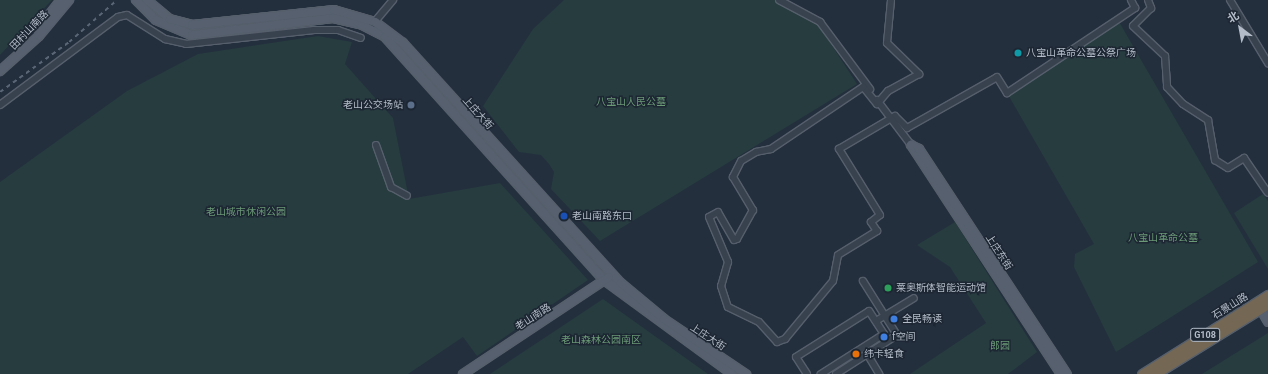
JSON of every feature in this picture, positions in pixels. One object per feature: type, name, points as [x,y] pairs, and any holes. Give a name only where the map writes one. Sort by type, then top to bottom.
[{"type":"highway","name":"石景山路","points":[[1142,374],[1268,295]]},
{"type":"highway","name":"石景山路","points":[[1155,374],[1264,306]]},
{"type":"main road","name":"田村山南路","points":[[0,65],[34,34],[62,0]]},
{"type":"main road","name":"田村山南路","points":[[0,71],[39,36],[70,0]]},
{"type":"main road","name":"上庄大街","points":[[136,0],[156,20],[192,34],[333,18],[372,25],[396,47],[605,281],[732,374]]},
{"type":"main road","name":"上庄大街","points":[[148,0],[170,19],[192,25],[334,10],[372,25],[403,44],[612,274],[655,313],[746,374]]},
{"type":"main road","name":"上庄东街","points":[[911,145],[1060,374]]},
{"type":"main road","name":"上庄东街","points":[[911,145],[919,149],[1067,374]]},
{"type":"main road","name":"老山南路","points":[[463,374],[605,281],[612,274]]},
{"type":"main road","points":[[1264,306],[1268,322]]},
{"type":"street","name":"上庄东街","points":[[778,0],[820,22],[911,145]]},
{"type":"street","points":[[891,0],[887,44],[919,74],[888,91],[878,104],[863,87],[771,149],[756,152],[737,166],[733,177],[753,210],[737,239],[734,240],[718,212],[708,218],[728,262],[721,286],[728,307],[759,322],[777,342],[785,339],[832,281],[838,255],[877,231],[871,222],[880,215],[839,149],[895,116],[907,128],[997,77],[1007,93],[1135,8],[1131,0]]},
{"type":"street","points":[[1148,0],[1151,8],[1133,26],[1165,56],[1167,87],[1183,104],[1208,120],[1215,160],[1228,168],[1244,158],[1268,194]]},
{"type":"street","points":[[1230,0],[1268,62]]},
{"type":"street","points":[[372,25],[390,1]]},
{"type":"street","points":[[0,105],[118,17],[127,15],[165,38],[186,44],[314,30],[338,30],[361,38]]},
{"type":"street","points":[[376,145],[391,187],[407,196]]},
{"type":"street","points":[[836,374],[897,335],[863,281]]},
{"type":"street","points":[[876,321],[914,298]]},
{"type":"street","points":[[807,374],[796,356],[869,311],[884,334],[821,374]]},
{"type":"street","points":[[863,348],[879,374]]},
{"type":"green space","points":[[0,0],[52,0],[0,55]]},
{"type":"green space","name":"八宝山人民公墓","points":[[564,0],[775,0],[816,21],[857,84],[600,241],[551,189],[554,172],[549,164],[541,155],[519,152],[483,106],[533,29]]},
{"type":"green space","name":"八宝山革命公墓","points":[[1118,20],[1258,262],[1116,352],[1074,267],[1075,254],[1094,244],[1007,93]]},
{"type":"green space","name":"老山城市休闲公园","points":[[318,36],[352,42],[345,64],[393,118],[409,199],[500,183],[588,280],[477,356],[463,337],[408,374],[0,374],[0,182],[127,91],[198,54]]},
{"type":"green space","points":[[1263,194],[1268,201],[1268,269],[1234,213]]},
{"type":"green space","name":"郎园","points":[[955,222],[1037,352],[1008,374],[910,374],[986,323],[950,267],[917,245]]},
{"type":"green space","name":"老山森林公园南区","points":[[603,299],[708,374],[490,374]]},
{"type":"green space","points":[[1268,333],[1268,374],[1202,374]]},
{"type":"railway","points":[[0,92],[69,42],[117,0]]},
{"type":"place","name":"八宝山革命公墓公祭广场","points":[[1018,53]]},
{"type":"place","name":"老山公交场站","points":[[411,105]]},
{"type":"place","name":"老山南路东口","points":[[564,216]]},
{"type":"place","name":"莱奥斯体智能运动馆","points":[[888,288]]},
{"type":"place","name":"全民畅读","points":[[894,319]]},
{"type":"place","name":"f空间","points":[[884,337]]},
{"type":"place","name":"纬卡轻食","points":[[856,354]]}]
